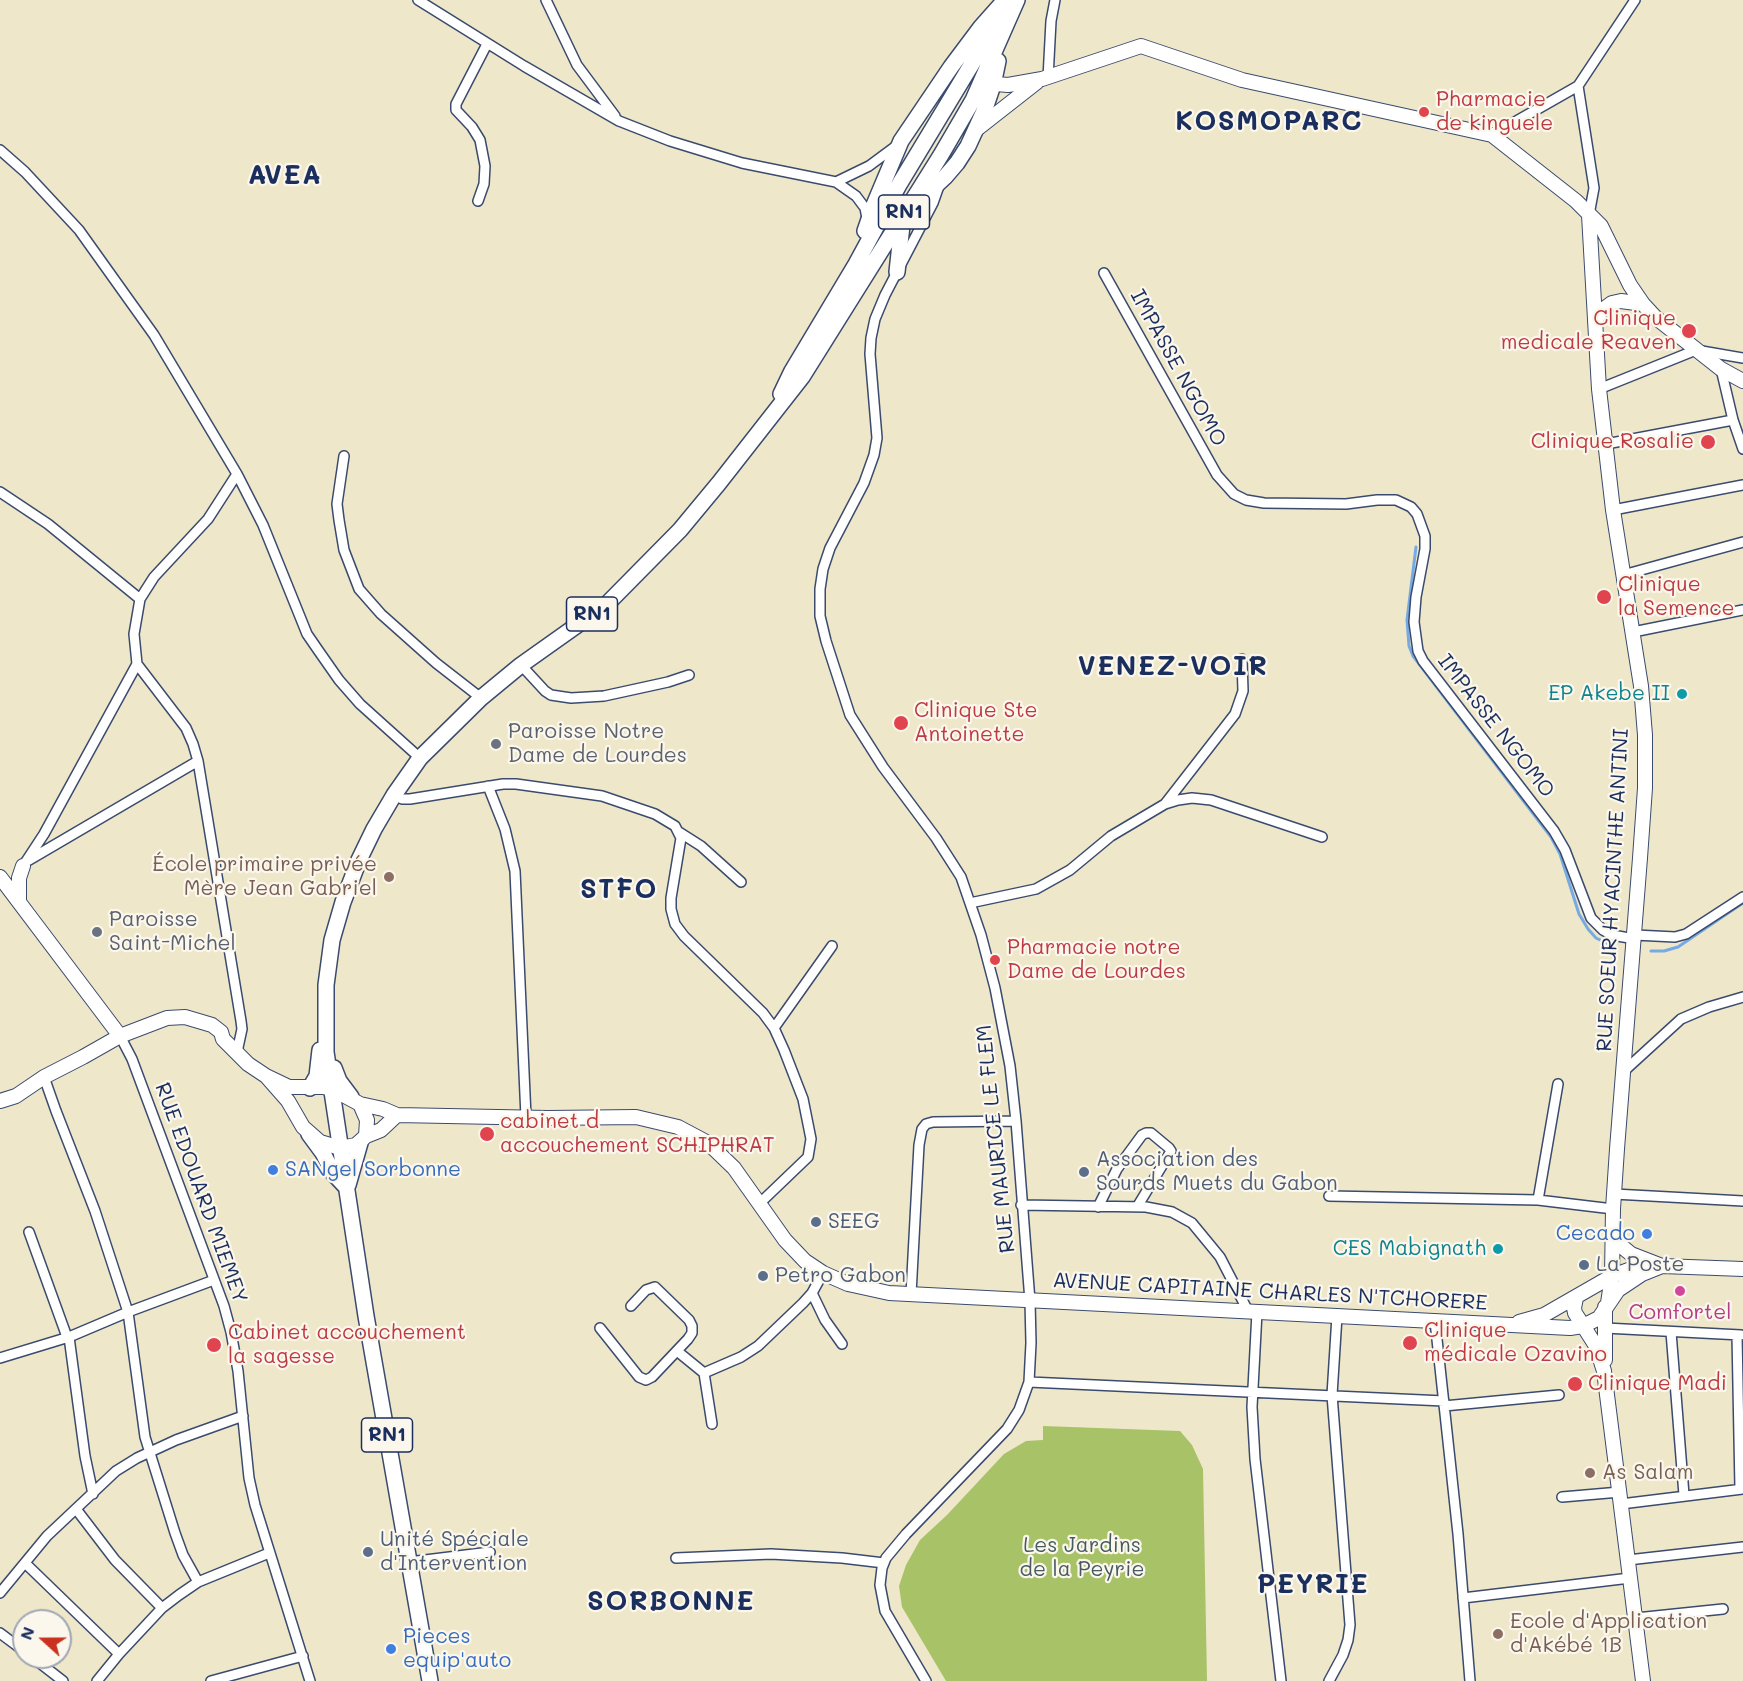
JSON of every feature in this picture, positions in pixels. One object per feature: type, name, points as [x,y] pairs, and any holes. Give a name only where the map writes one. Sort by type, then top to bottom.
[{"type":"main road","points":[[856,264],[868,222],[901,141],[943,78],[981,27],[1007,0]]},
{"type":"main road","name":"RN1","points":[[772,414],[792,371],[1007,0]]},
{"type":"main road","name":"RN1","points":[[430,1681],[366,1316],[326,1052],[325,1018],[330,953],[343,902],[374,828],[420,758],[481,698],[521,665],[607,604],[680,530],[802,377],[906,205],[987,84],[1008,17],[1017,0]]},
{"type":"main road","points":[[943,78],[1008,85],[1045,78],[1141,46],[1242,80],[1492,135],[1576,201],[1601,226],[1630,285],[1654,317],[1721,369],[1743,381]]},
{"type":"main road","points":[[975,131],[1045,78]]},
{"type":"main road","points":[[906,205],[941,181],[957,163],[975,131],[987,84]]},
{"type":"main road","points":[[893,157],[906,205],[897,272]]},
{"type":"main road","name":"RUE SOEUR HYACINTHE ANTINI","points":[[1589,215],[1599,389],[1612,510],[1643,700],[1645,735],[1645,788],[1614,1194],[1612,1276],[1592,1321]]},
{"type":"main road","points":[[1595,321],[1601,311],[1617,302],[1643,304]]},
{"type":"main road","points":[[0,875],[14,874],[25,864]]},
{"type":"main road","points":[[19,901],[19,878],[25,864]]},
{"type":"main road","points":[[0,875],[120,1036]]},
{"type":"main road","points":[[0,1101],[16,1096],[44,1077],[120,1036],[159,1020],[185,1017],[212,1025],[221,1032],[224,1040],[248,1064],[266,1076],[289,1087],[332,1089]]},
{"type":"main road","points":[[266,1076],[288,1101],[323,1153],[333,1173],[347,1188],[367,1119],[335,1073],[325,1018]]},
{"type":"main road","points":[[298,1119],[295,1105],[317,1076],[325,1018]]},
{"type":"main road","name":"AVENUE CAPITAINE CHARLES N'TCHORERE","points":[[332,1089],[355,1101],[397,1115],[636,1117],[678,1127],[708,1143],[722,1155],[796,1253],[823,1273],[863,1288],[911,1294],[1030,1301],[1508,1324]]},
{"type":"main road","points":[[309,1134],[328,1146],[349,1148],[381,1130],[397,1115]]},
{"type":"main road","points":[[1643,1681],[1604,1371],[1592,1321],[1574,1308],[1584,1292],[1605,1268],[1612,1241],[1656,1264]]},
{"type":"main road","points":[[1508,1324],[1518,1327],[1592,1321],[1618,1290],[1656,1264]]},
{"type":"main road","points":[[1508,1324],[1544,1315],[1612,1276],[1656,1264],[1743,1269]]},
{"type":"main road","points":[[1584,1292],[1599,1293],[1605,1304],[1592,1321]]},
{"type":"street","points":[[418,0],[487,44],[619,121],[670,141],[742,163],[836,182],[856,196],[865,208],[868,222]]},
{"type":"street","points":[[546,0],[578,65],[619,121]]},
{"type":"street","points":[[1045,78],[1055,0]]},
{"type":"street","points":[[1492,135],[1578,87],[1635,0]]},
{"type":"street","points":[[478,201],[484,184],[485,165],[480,140],[472,127],[456,110],[456,104],[487,44]]},
{"type":"street","points":[[1578,87],[1594,188],[1589,215]]},
{"type":"street","points":[[836,182],[869,166],[901,141]]},
{"type":"street","points":[[0,150],[25,172],[66,215],[100,258],[154,335],[237,474],[263,525],[312,642],[339,680],[360,704],[420,758]]},
{"type":"street","name":"RUE MAURICE LE FLEM","points":[[884,1563],[906,1534],[1007,1430],[1019,1410],[1029,1382],[1031,1343],[1030,1301],[1016,1121],[1004,1028],[989,960],[961,877],[952,860],[883,767],[850,715],[832,667],[820,616],[823,569],[831,548],[864,483],[874,456],[877,438],[871,375],[871,338],[875,319],[885,295],[933,204],[941,181]]},
{"type":"street","name":"IMPASSE NGOMO","points":[[1104,273],[1217,475],[1234,494],[1246,500],[1264,503],[1346,504],[1396,500],[1411,507],[1417,514],[1425,536],[1425,549],[1414,610],[1418,651],[1429,669],[1554,831],[1565,850],[1591,918],[1603,930],[1612,935],[1676,937],[1686,934],[1743,897]]},
{"type":"street","points":[[1599,389],[1696,350],[1743,358]]},
{"type":"street","points":[[1721,369],[1733,420],[1743,448]]},
{"type":"street","points":[[1606,444],[1733,420]]},
{"type":"street","points":[[344,456],[337,504],[344,550],[359,589],[381,614],[436,663],[481,698]]},
{"type":"street","points":[[237,474],[208,519],[154,577],[140,599],[134,634],[137,664],[186,728],[194,744],[242,1029],[237,1052]]},
{"type":"street","points":[[1612,510],[1743,485]]},
{"type":"street","points":[[0,492],[48,524],[140,599]]},
{"type":"street","points":[[1623,575],[1743,542]]},
{"type":"street","points":[[1633,632],[1743,610]]},
{"type":"street","points":[[1165,804],[1235,714],[1243,691],[1242,659]]},
{"type":"street","points":[[25,864],[49,825],[137,664]]},
{"type":"street","points":[[521,665],[551,695],[571,698],[604,696],[689,675]]},
{"type":"street","points":[[25,864],[198,761]]},
{"type":"street","points":[[394,795],[402,799],[410,799],[488,786],[516,784],[602,796],[655,814],[670,822],[679,832],[700,846],[741,882]]},
{"type":"street","points":[[488,786],[508,838],[515,871],[526,1117]]},
{"type":"street","points":[[970,903],[1036,889],[1070,870],[1111,836],[1165,804],[1192,798],[1211,800],[1322,837]]},
{"type":"street","points":[[679,832],[681,845],[671,898],[675,924],[684,936],[752,1001],[774,1028],[803,1099],[811,1148],[807,1157],[760,1203]]},
{"type":"street","points":[[774,1028],[832,946]]},
{"type":"street","points":[[1623,1072],[1681,1019],[1709,1007],[1743,997]]},
{"type":"street","name":"RUE EDOUARD MIEMEY","points":[[120,1036],[132,1059],[231,1332],[249,1478],[255,1506],[310,1681]]},
{"type":"street","points":[[44,1077],[94,1211],[128,1312],[145,1437],[183,1555],[198,1582]]},
{"type":"street","points":[[1538,1200],[1558,1084]]},
{"type":"street","points":[[911,1294],[919,1145],[922,1129],[926,1124],[933,1122],[1016,1121]]},
{"type":"street","points":[[1098,1207],[1117,1168],[1142,1135],[1150,1133],[1170,1151],[1137,1207]]},
{"type":"street","points":[[1614,1194],[1743,1201]]},
{"type":"street","points":[[1329,1196],[1538,1200],[1613,1209]]},
{"type":"street","points":[[1021,1205],[1137,1207],[1172,1212],[1192,1223],[1220,1257],[1252,1312],[1255,1459],[1281,1681]]},
{"type":"street","points":[[29,1232],[68,1337],[85,1456],[93,1494]]},
{"type":"street","points":[[705,1373],[751,1351],[779,1327],[812,1293],[823,1273]]},
{"type":"street","points":[[0,1358],[68,1337],[214,1280]]},
{"type":"street","points":[[600,1328],[639,1377],[644,1380],[652,1377],[692,1333],[692,1326],[660,1290],[651,1288],[646,1290],[631,1306]]},
{"type":"street","points":[[812,1293],[825,1320],[842,1344]]},
{"type":"street","points":[[1329,1681],[1343,1655],[1350,1625],[1332,1395],[1336,1316]]},
{"type":"street","points":[[1435,1321],[1470,1681]]},
{"type":"street","points":[[1562,1497],[1621,1498],[1741,1489],[1740,1335],[1671,1332],[1592,1321]]},
{"type":"street","points":[[1671,1332],[1684,1495]]},
{"type":"street","points":[[677,1351],[705,1373],[712,1424]]},
{"type":"street","points":[[1029,1382],[1332,1395],[1444,1403],[1559,1395]]},
{"type":"street","points":[[0,1593],[48,1536],[116,1471],[194,1432],[243,1416]]},
{"type":"street","points":[[76,1509],[115,1560],[162,1608]]},
{"type":"street","points":[[1628,1560],[1743,1547]]},
{"type":"street","points":[[409,1562],[490,1552]]},
{"type":"street","points":[[97,1681],[162,1608],[198,1582],[269,1553]]},
{"type":"street","points":[[676,1558],[771,1554],[884,1563],[880,1585],[885,1611],[924,1678],[912,1681]]},
{"type":"street","points":[[25,1563],[119,1654]]},
{"type":"street","points":[[1464,1602],[1630,1578]]},
{"type":"street","points":[[1636,1618],[1722,1609]]},
{"type":"street","points":[[211,1681],[303,1656]]},
{"type":"street","points":[[48,1669],[63,1681]]},
{"type":"green space","name":"Les Jardins de la Peyrie","points":[[1043,1426],[1180,1431],[1192,1445],[1203,1469],[1207,1681],[946,1681],[902,1607],[899,1586],[906,1565],[920,1540],[947,1515],[1004,1454],[1026,1441],[1043,1440]]},
{"type":"waterway","points":[[1416,547],[1407,620],[1409,646],[1413,656],[1551,837],[1560,854],[1579,914],[1588,929],[1596,938],[1617,948]]},
{"type":"waterway","points":[[1651,951],[1664,951],[1678,947],[1743,903]]},
{"type":"place","name":"Pharmacie de kinguele","points":[[1424,112]]},
{"type":"place","name":"Clinique medicale Reaven","points":[[1689,331]]},
{"type":"place","name":"Clinique Rosalie","points":[[1708,442]]},
{"type":"place","name":"Clinique la Semence","points":[[1604,597]]},
{"type":"place","name":"EP Akebe II","points":[[1682,694]]},
{"type":"place","name":"Clinique Ste Antoinette","points":[[901,723]]},
{"type":"place","name":"Paroisse Notre Dame de Lourdes","points":[[496,744]]},
{"type":"place","name":"École primaire privée Mère Jean Gabriel","points":[[389,877]]},
{"type":"place","name":"Paroisse Saint-Michel","points":[[97,932]]},
{"type":"place","name":"Pharmacie notre Dame de Lourdes","points":[[995,960]]},
{"type":"place","name":"cabinet d accouchement SCHIPHRAT","points":[[487,1134]]},
{"type":"place","name":"SANgel Sorbonne","points":[[273,1170]]},
{"type":"place","name":"Association des Sourds Muets du Gabon","points":[[1084,1172]]},
{"type":"place","name":"SEEG","points":[[816,1222]]},
{"type":"place","name":"Cecado","points":[[1647,1234]]},
{"type":"place","name":"CES Mabignath","points":[[1498,1249]]},
{"type":"place","name":"La Poste","points":[[1584,1265]]},
{"type":"place","name":"Petro Gabon","points":[[763,1276]]},
{"type":"place","name":"Comfortel","points":[[1680,1291]]},
{"type":"place","name":"Clinique médicale Ozavino","points":[[1410,1343]]},
{"type":"place","name":"Cabinet accouchement la sagesse","points":[[214,1345]]},
{"type":"place","name":"Clinique Madi","points":[[1575,1384]]},
{"type":"place","name":"As Salam","points":[[1590,1473]]},
{"type":"place","name":"Unité Spéciale d'Intervention","points":[[368,1552]]},
{"type":"place","name":"Ecole d'Application d'Akébé 1B","points":[[1498,1634]]},
{"type":"place","name":"Pieces equip'auto","points":[[391,1649]]},
{"type":"district","name":"KOSMOPARC","points":[[1269,122]]},
{"type":"district","name":"AVEA","points":[[285,176]]},
{"type":"district","name":"VENEZ-VOIR","points":[[1173,667]]},
{"type":"district","name":"STFO","points":[[619,890]]},
{"type":"district","name":"PEYRIE","points":[[1313,1585]]},
{"type":"district","name":"SORBONNE","points":[[671,1602]]}]
